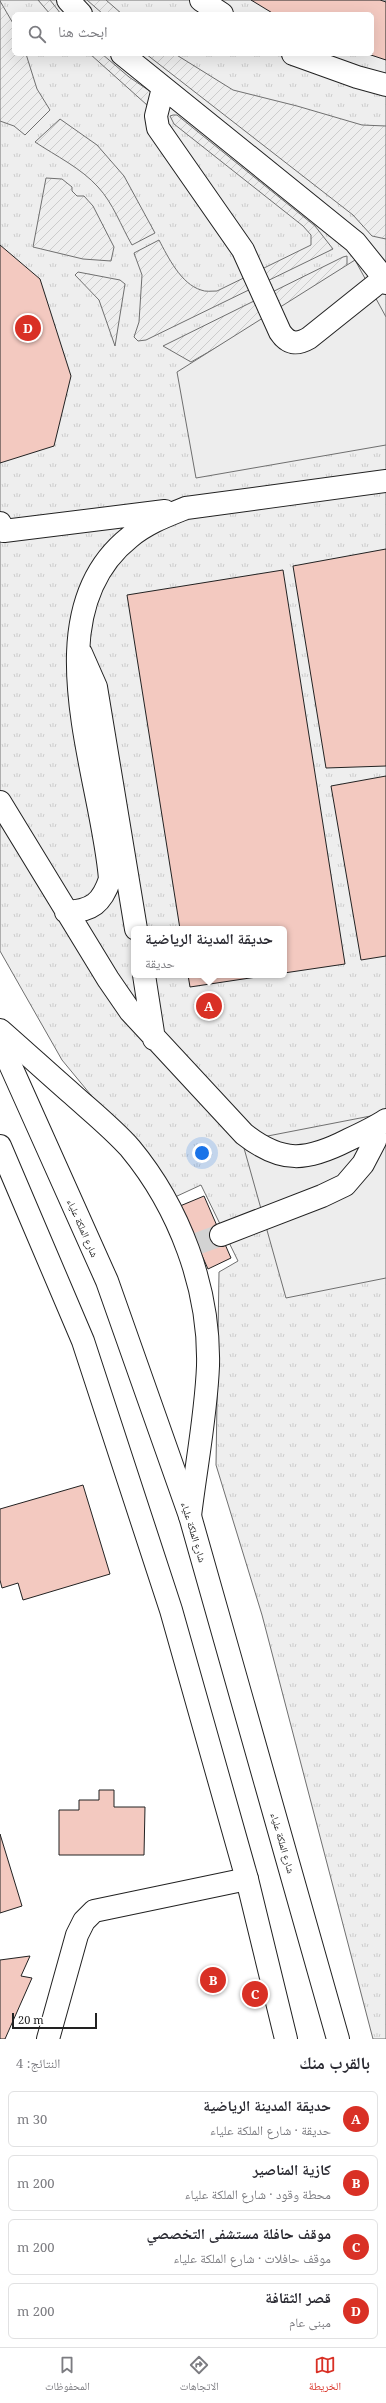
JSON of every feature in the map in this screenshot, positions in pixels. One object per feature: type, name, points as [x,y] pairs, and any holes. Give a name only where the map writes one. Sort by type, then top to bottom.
[{"type":"main road","points":[[68,0],[80,12]]},
{"type":"main road","points":[[201,0],[219,12]]},
{"type":"main road","points":[[124,56],[355,242],[385,279],[309,338],[301,342],[292,343],[285,339],[280,332],[243,250],[158,128],[156,116],[164,88]]},
{"type":"main road","points":[[298,56],[357,78],[386,86]]},
{"type":"main road","points":[[0,523],[4,531],[386,481]]},
{"type":"main road","points":[[66,912],[82,911],[95,905],[105,893],[110,879],[79,693],[80,618],[90,587],[107,560],[129,537],[156,520],[186,508]]},
{"type":"main road","points":[[79,650],[86,662],[96,687],[136,926]]},
{"type":"main road","points":[[0,802],[66,912],[108,979],[130,1010],[154,1039],[244,1134],[262,1148],[284,1156],[307,1157],[330,1150],[383,1122]]},
{"type":"main road","points":[[144,978],[154,1039]]},
{"type":"main road","points":[[0,1030],[102,1120],[129,1148],[152,1178],[192,1245],[206,1325],[208,1365],[190,1516]]},
{"type":"main road","name":"شارع الملكة علياء","points":[[0,1042],[107,1281],[190,1516],[258,1750],[338,2039]]},
{"type":"main road","points":[[221,1235],[322,1196],[345,1184],[363,1164],[383,1122]]},
{"type":"main road","points":[[0,1146],[83,1341],[172,1610],[247,1879],[286,2039]]},
{"type":"main road","points":[[48,2039],[77,1935],[84,1922],[94,1911],[247,1879]]},
{"type":"green space","points":[[0,0],[386,0],[386,2039],[373,2039],[262,1615],[216,1465],[219,1272],[238,1261],[201,1185],[175,1197],[62,1060],[0,951]]},
{"type":"green space","points":[[38,0],[50,0],[59,12],[48,12]]},
{"type":"green space","points":[[87,0],[106,0],[120,12],[101,12]]},
{"type":"green space","points":[[0,1],[12,22],[12,56],[27,56],[37,89],[50,110],[25,135],[14,126],[0,121]]},
{"type":"green space","points":[[92,56],[104,56],[129,77],[151,92],[152,102],[147,105]]},
{"type":"green space","points":[[149,56],[178,56],[233,90],[297,106],[362,125],[386,126],[386,239],[372,236],[353,215]]},
{"type":"green space","points":[[177,115],[315,226],[333,249],[146,340],[138,341],[134,337],[139,322],[142,275],[134,253],[159,240],[176,269],[187,282],[203,291],[217,291],[311,245],[311,235],[303,226],[174,124],[170,116]]},
{"type":"green space","points":[[60,119],[97,145],[124,176],[155,233],[132,245],[112,207],[98,187],[76,168],[35,142]]},
{"type":"green space","points":[[46,178],[62,179],[72,187],[72,191],[77,196],[84,196],[93,206],[114,247],[111,261],[83,259],[33,247]]},
{"type":"green space","points":[[347,256],[347,273],[191,362],[163,346],[343,257]]},
{"type":"green space","points":[[78,272],[120,280],[125,284],[115,346],[99,300],[75,275]]},
{"type":"shaded area","points":[[355,260],[386,317],[386,445],[196,478],[177,372]]},
{"type":"shaded area","points":[[386,1113],[386,1278],[286,1298],[242,1141]]},
{"type":"building","points":[[251,0],[380,0],[386,2],[386,60],[374,56],[374,12],[271,12]]},
{"type":"building","points":[[0,245],[40,279],[71,376],[54,446],[0,463]]},
{"type":"building","points":[[386,549],[386,766],[326,768],[293,566]]},
{"type":"building","points":[[283,570],[345,964],[287,973],[287,926],[180,926],[127,595]]},
{"type":"building","points":[[386,776],[386,956],[361,960],[331,786]]},
{"type":"building","points":[[188,978],[250,978],[190,987]]},
{"type":"building","points":[[204,1196],[231,1258],[208,1269],[180,1206]]},
{"type":"building","points":[[83,1485],[110,1574],[23,1600],[18,1583],[2,1588],[0,1580],[0,1509]]},
{"type":"building","points":[[99,1790],[114,1790],[114,1807],[145,1807],[144,1855],[59,1855],[59,1810],[79,1810],[79,1800],[99,1800]]},
{"type":"building","points":[[0,1834],[22,1906],[0,1913]]},
{"type":"building","points":[[30,1956],[21,1976],[32,1978],[5,2039],[0,2039],[0,1960]]},
{"type":"tunnel","points":[[196,1244],[221,1235]]},
{"type":"place","name":"قصر الثقافة","points":[[28,328]]},
{"type":"place","name":"حديقة المدينة الرياضية","points":[[209,1006]]},
{"type":"place","name":"كازية المناصير","points":[[213,1980]]},
{"type":"place","name":"موقف حافلة مستشفى التخصصي","points":[[255,1994]]}]
